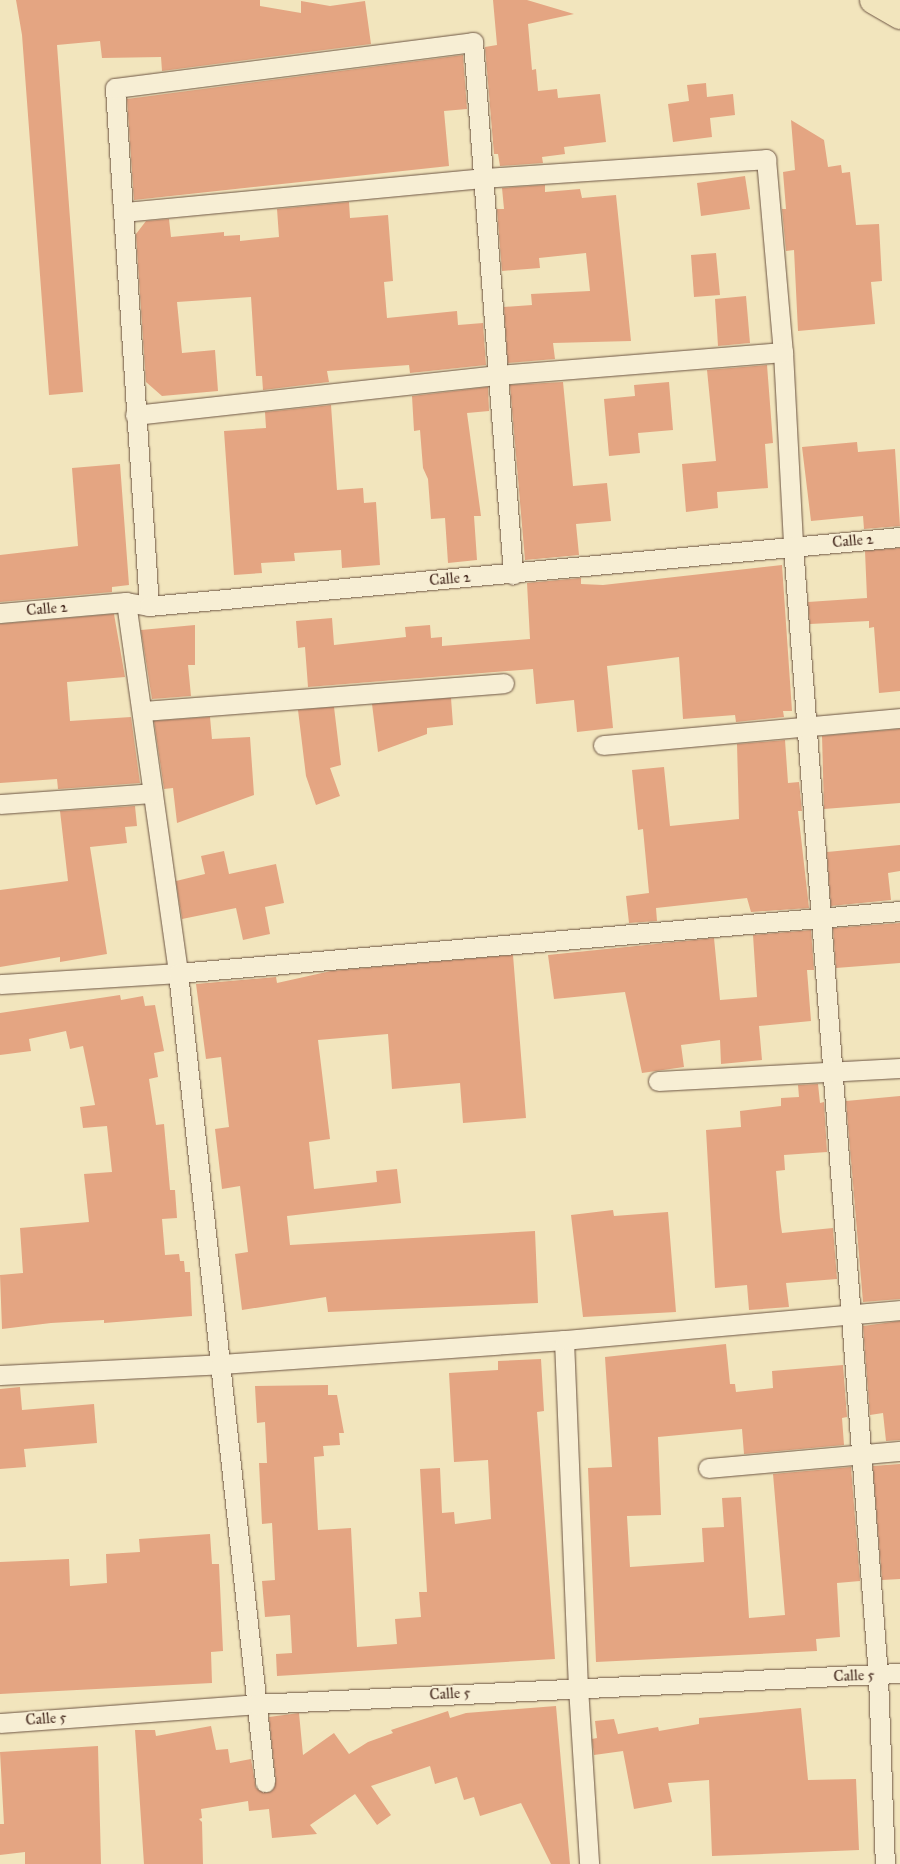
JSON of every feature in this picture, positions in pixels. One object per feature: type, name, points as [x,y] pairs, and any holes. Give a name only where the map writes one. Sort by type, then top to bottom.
[{"type":"highway","points":[[874,0],[900,15]]},
{"type":"street","points":[[149,606],[115,88],[473,42],[513,574]]},
{"type":"street","points":[[124,212],[483,178],[766,159],[783,352],[793,546],[878,1676],[885,1864]]},
{"type":"street","points":[[135,415],[498,375],[783,352]]},
{"type":"street","name":"Calle 2","points":[[0,613],[126,602],[149,606],[900,537]]},
{"type":"street","points":[[126,602],[143,711],[178,973],[265,1782]]},
{"type":"street","points":[[143,711],[504,683]]},
{"type":"street","points":[[603,745],[807,724],[900,718]]},
{"type":"street","points":[[0,804],[153,793]]},
{"type":"street","points":[[0,984],[178,973],[900,912]]},
{"type":"street","points":[[658,1081],[900,1068]]},
{"type":"street","points":[[0,1375],[221,1364],[564,1340],[900,1310]]},
{"type":"street","points":[[564,1340],[578,1687],[589,1864]]},
{"type":"street","points":[[708,1468],[900,1451]]},
{"type":"street","name":"Calle 5","points":[[0,1723],[256,1704],[578,1687],[900,1674]]},
{"type":"building","points":[[16,0],[260,0],[260,6],[301,13],[301,1],[330,6],[365,1],[371,44],[162,71],[161,57],[102,58],[100,41],[57,45],[83,392],[49,395],[22,35]]},
{"type":"building","points":[[493,0],[527,0],[574,14],[528,24],[532,70],[536,69],[538,91],[557,89],[558,98],[600,94],[606,142],[564,147],[565,154],[542,157],[543,163],[500,166],[498,154],[494,154],[485,47],[497,45]]},
{"type":"building","points":[[463,55],[467,109],[444,111],[449,166],[134,200],[127,99]]},
{"type":"building","points":[[706,83],[707,97],[733,94],[735,115],[710,118],[712,137],[673,142],[668,104],[689,101],[687,85]]},
{"type":"building","points":[[791,120],[824,140],[828,167],[841,165],[842,173],[850,172],[856,225],[879,224],[882,281],[871,282],[875,324],[798,331],[794,250],[786,251],[782,209],[786,209],[783,172],[795,170]]},
{"type":"building","points":[[745,176],[750,209],[701,216],[697,183]]},
{"type":"building","points":[[545,185],[545,192],[580,189],[582,198],[616,195],[631,341],[553,343],[555,359],[508,363],[504,307],[532,305],[531,294],[590,291],[586,253],[539,258],[540,268],[502,271],[497,209],[504,209],[502,188]]},
{"type":"building","points":[[349,202],[350,218],[388,215],[393,281],[384,282],[387,318],[457,311],[458,325],[483,323],[486,365],[410,373],[409,365],[327,371],[329,382],[263,390],[262,376],[256,376],[251,297],[177,302],[182,353],[215,350],[218,391],[162,396],[146,382],[136,234],[146,221],[169,219],[171,237],[224,232],[224,236],[240,235],[240,241],[279,237],[277,209]]},
{"type":"building","points":[[716,253],[720,295],[694,297],[691,255]]},
{"type":"building","points":[[746,296],[750,343],[718,346],[715,299]]},
{"type":"building","points":[[767,365],[773,443],[765,444],[768,488],[717,492],[718,508],[686,512],[682,464],[716,461],[707,370]]},
{"type":"building","points":[[563,382],[573,486],[607,483],[611,521],[576,524],[579,555],[525,560],[510,385]]},
{"type":"building","points":[[669,382],[673,430],[638,433],[640,453],[609,456],[604,399],[635,396],[634,385]]},
{"type":"building","points":[[488,387],[489,411],[467,413],[481,516],[474,516],[477,560],[448,563],[445,518],[431,519],[428,479],[423,468],[420,430],[414,431],[412,396]]},
{"type":"building","points":[[331,405],[337,490],[363,488],[364,503],[376,502],[380,565],[342,568],[341,550],[294,553],[295,561],[261,563],[262,573],[234,575],[224,431],[266,428],[265,412]]},
{"type":"building","points":[[857,442],[858,452],[895,449],[900,526],[864,529],[863,516],[811,521],[802,447]]},
{"type":"building","points":[[120,464],[129,585],[112,587],[112,592],[0,602],[0,555],[78,546],[72,468]]},
{"type":"building","points":[[900,548],[900,691],[879,693],[874,627],[869,628],[869,621],[810,624],[808,602],[867,598],[865,551]]},
{"type":"building","points":[[782,565],[792,711],[783,711],[784,717],[736,722],[735,715],[683,719],[679,657],[607,666],[613,728],[577,732],[574,700],[536,704],[533,669],[308,687],[305,647],[298,648],[296,621],[332,618],[334,645],[406,637],[405,627],[430,625],[431,638],[442,637],[442,646],[530,639],[527,583],[581,578],[581,584],[603,585]]},
{"type":"building","points":[[114,614],[125,677],[67,682],[70,721],[131,717],[140,783],[58,789],[57,779],[0,783],[0,624]]},
{"type":"building","points":[[195,625],[195,665],[188,665],[191,696],[152,699],[141,630]]},
{"type":"building","points":[[451,698],[453,725],[427,728],[427,734],[378,752],[372,704]]},
{"type":"building","points":[[334,707],[341,765],[330,768],[340,796],[316,805],[306,776],[298,710]]},
{"type":"building","points":[[210,717],[212,739],[250,737],[254,795],[177,823],[173,788],[164,789],[154,721]]},
{"type":"building","points":[[900,729],[900,803],[824,809],[822,736]]},
{"type":"building","points":[[785,740],[788,783],[799,782],[802,811],[798,811],[809,908],[751,912],[747,898],[656,908],[657,921],[629,923],[626,896],[649,893],[643,829],[638,830],[632,770],[664,767],[670,826],[739,819],[737,744]]},
{"type":"building","points":[[135,806],[137,826],[125,827],[127,843],[90,847],[107,954],[60,962],[60,957],[0,967],[0,890],[68,881],[60,811]]},
{"type":"building","points":[[900,845],[900,871],[888,873],[891,900],[831,906],[827,852]]},
{"type":"building","points":[[224,851],[229,874],[276,864],[284,903],[265,907],[270,934],[243,940],[236,908],[182,919],[176,881],[205,874],[201,856]]},
{"type":"building","points":[[900,923],[900,963],[836,968],[833,928]]},
{"type":"building","points":[[811,930],[814,970],[807,970],[811,1021],[759,1026],[762,1060],[721,1064],[720,1040],[681,1045],[684,1067],[642,1073],[625,992],[554,999],[548,955],[714,938],[720,1000],[757,997],[753,935]]},
{"type":"building","points":[[513,955],[526,1118],[463,1123],[460,1083],[392,1089],[388,1034],[318,1040],[330,1139],[309,1142],[314,1189],[377,1182],[376,1171],[397,1169],[401,1203],[287,1216],[290,1245],[535,1231],[538,1303],[328,1312],[326,1297],[242,1310],[235,1254],[248,1252],[240,1186],[222,1189],[215,1129],[229,1127],[221,1057],[206,1059],[196,984],[276,977],[277,983],[331,971]]},
{"type":"building","points":[[120,995],[121,1000],[143,996],[145,1006],[155,1005],[164,1051],[154,1053],[158,1077],[149,1079],[156,1125],[164,1124],[170,1190],[175,1190],[177,1218],[162,1219],[165,1255],[179,1254],[180,1261],[184,1261],[185,1272],[190,1272],[192,1316],[104,1323],[104,1320],[51,1323],[2,1329],[0,1275],[23,1273],[20,1228],[89,1222],[84,1174],[112,1172],[107,1126],[83,1128],[80,1107],[95,1105],[83,1046],[70,1049],[66,1031],[29,1039],[31,1051],[0,1055],[0,1013]]},
{"type":"building","points":[[818,1084],[820,1103],[824,1102],[827,1152],[784,1155],[785,1170],[776,1171],[780,1219],[782,1233],[833,1228],[837,1279],[786,1283],[789,1307],[749,1310],[747,1285],[715,1288],[706,1130],[741,1127],[740,1111],[781,1106],[781,1098],[799,1097],[798,1085]]},
{"type":"building","points":[[900,1096],[900,1299],[863,1302],[846,1101]]},
{"type":"building","points":[[613,1210],[614,1216],[668,1212],[676,1312],[583,1317],[571,1215]]},
{"type":"building","points":[[900,1321],[900,1440],[886,1441],[883,1413],[870,1415],[863,1326]]},
{"type":"building","points":[[726,1344],[730,1384],[735,1384],[736,1392],[773,1388],[772,1371],[843,1365],[847,1417],[842,1418],[844,1445],[744,1454],[742,1429],[658,1437],[661,1515],[627,1516],[630,1567],[704,1562],[702,1528],[724,1527],[722,1498],[741,1497],[749,1618],[785,1615],[773,1474],[851,1467],[860,1581],[837,1583],[840,1637],[816,1639],[817,1651],[596,1662],[588,1468],[612,1467],[605,1357]]},
{"type":"building","points":[[541,1359],[544,1411],[537,1412],[555,1659],[277,1676],[276,1654],[292,1653],[290,1615],[265,1617],[262,1581],[275,1580],[272,1523],[262,1524],[259,1463],[267,1463],[265,1422],[257,1423],[255,1386],[328,1385],[328,1395],[337,1395],[344,1433],[339,1433],[340,1445],[323,1446],[324,1456],[314,1457],[318,1530],[351,1528],[357,1647],[397,1644],[395,1619],[421,1617],[419,1592],[427,1592],[420,1469],[440,1468],[442,1513],[454,1512],[455,1524],[491,1519],[488,1460],[454,1462],[449,1373],[498,1370],[498,1361]]},
{"type":"building","points":[[20,1387],[22,1410],[94,1404],[97,1443],[24,1449],[26,1467],[0,1469],[0,1389]]},
{"type":"building","points":[[900,1464],[900,1579],[882,1580],[873,1466]]},
{"type":"building","points":[[210,1534],[212,1564],[219,1564],[223,1651],[211,1652],[212,1683],[0,1694],[0,1562],[69,1559],[70,1586],[107,1583],[106,1554],[140,1552],[139,1539]]},
{"type":"building","points":[[556,1706],[570,1864],[551,1864],[521,1803],[480,1816],[474,1797],[464,1800],[457,1777],[435,1784],[430,1766],[371,1786],[391,1815],[377,1825],[355,1794],[310,1825],[317,1834],[272,1838],[269,1809],[249,1811],[248,1801],[201,1809],[202,1818],[199,1819],[202,1822],[203,1864],[144,1864],[135,1730],[155,1730],[156,1736],[211,1726],[216,1750],[228,1749],[230,1763],[251,1759],[256,1788],[266,1793],[272,1791],[276,1781],[269,1717],[299,1713],[303,1755],[334,1733],[349,1754],[368,1742],[393,1733],[391,1730],[448,1711],[450,1718],[466,1713]]},
{"type":"building","points":[[801,1708],[808,1780],[856,1779],[859,1850],[712,1856],[709,1780],[668,1783],[672,1802],[634,1809],[623,1751],[594,1755],[592,1739],[597,1738],[595,1721],[614,1719],[618,1734],[658,1727],[659,1731],[699,1724],[699,1718]]},
{"type":"building","points":[[98,1746],[101,1864],[25,1864],[25,1852],[0,1855],[0,1824],[4,1824],[0,1752]]}]
